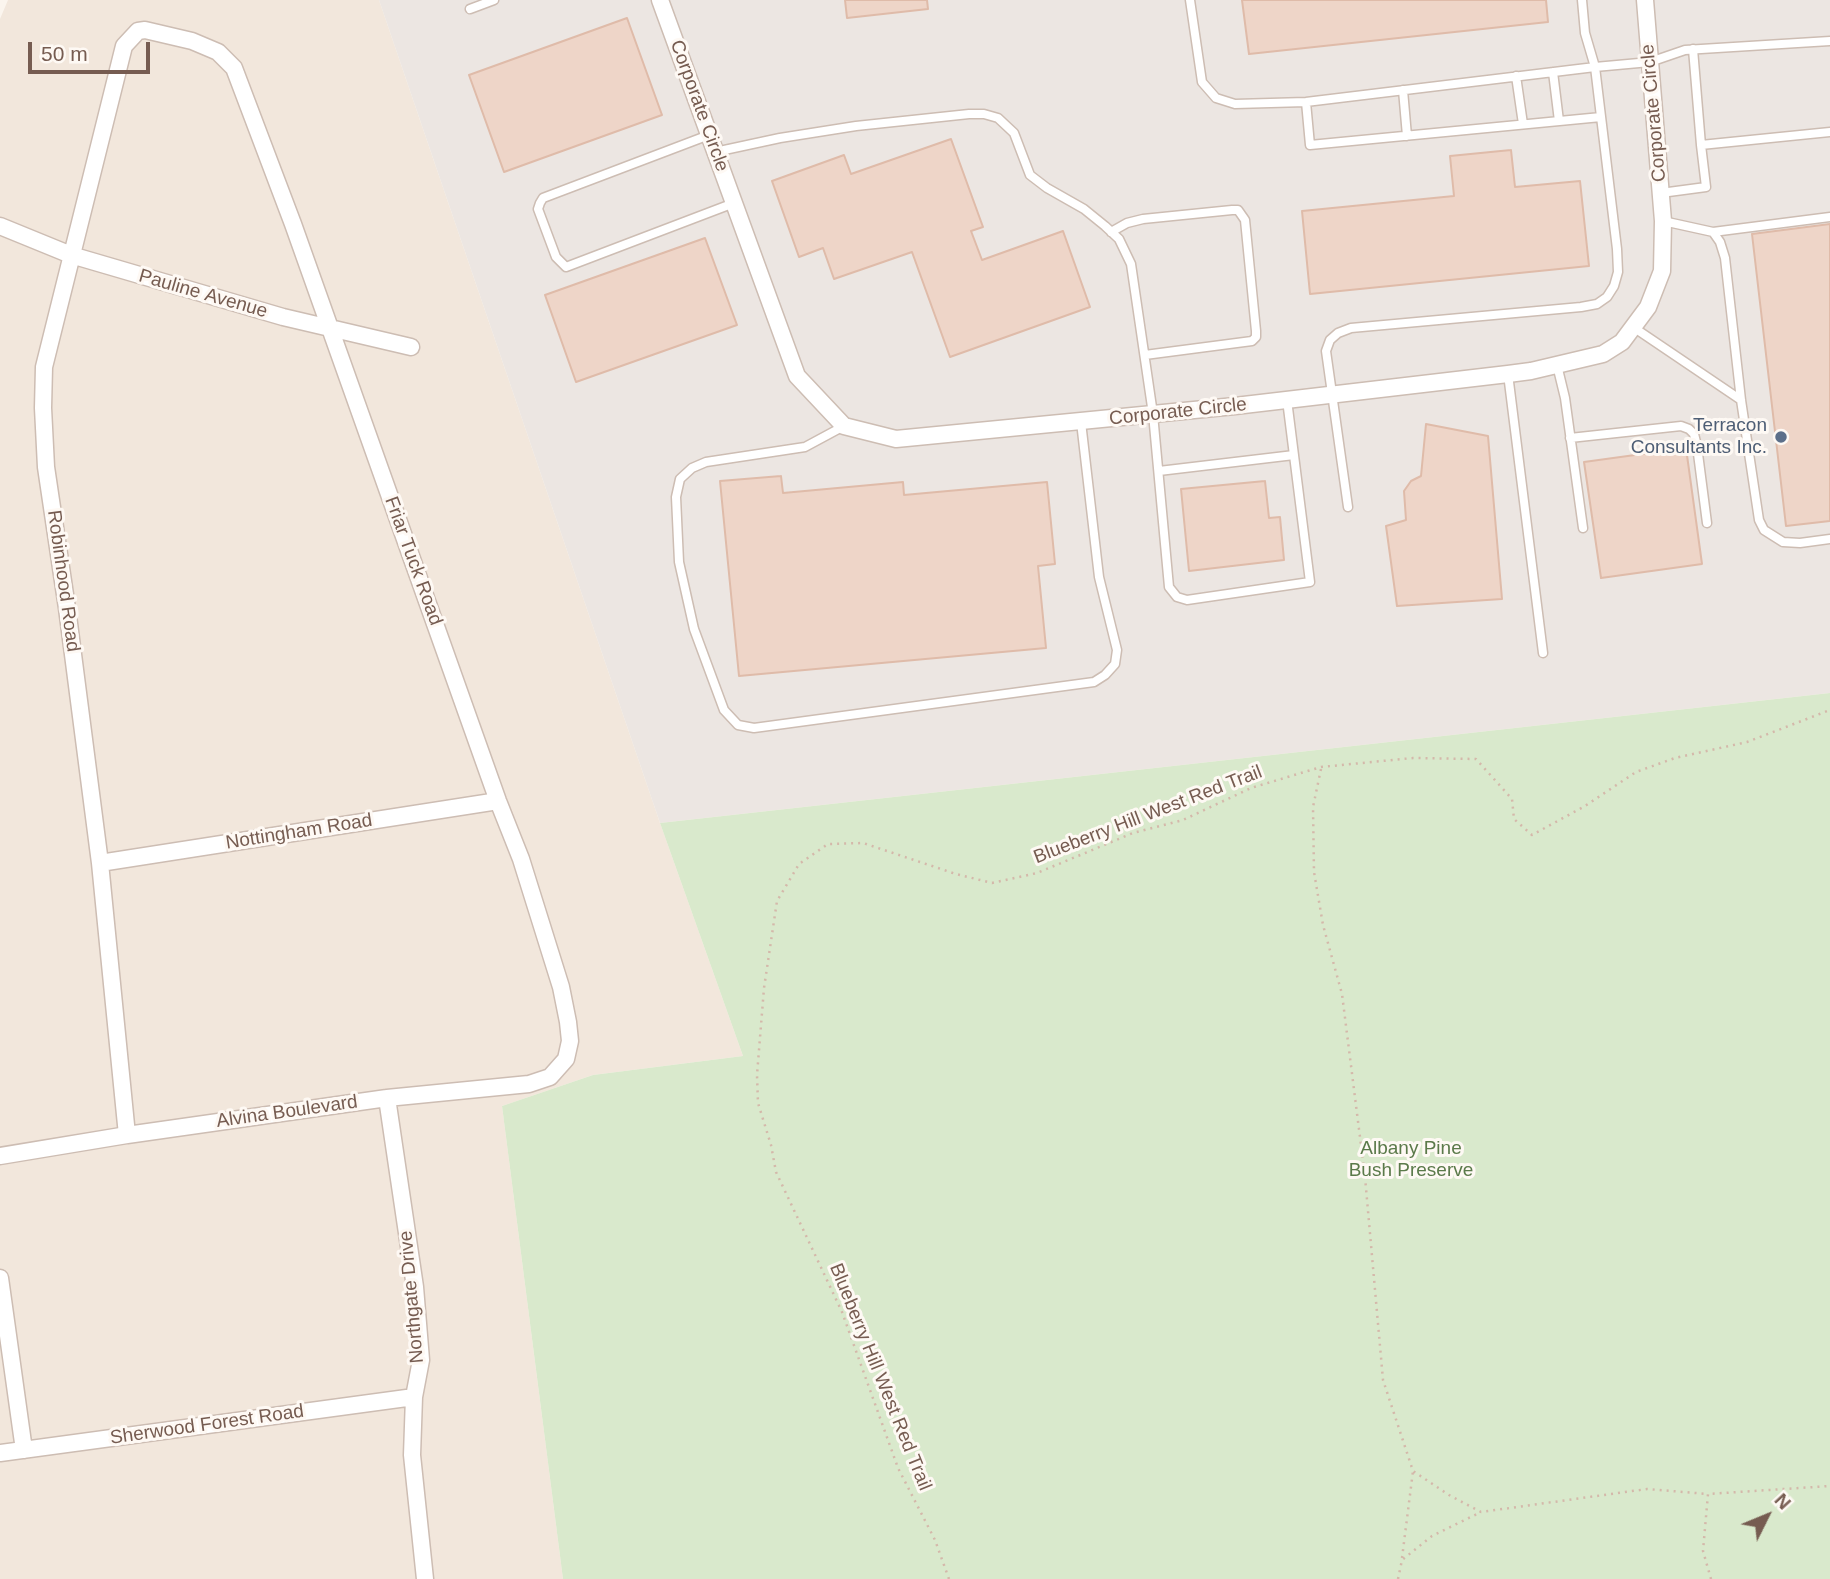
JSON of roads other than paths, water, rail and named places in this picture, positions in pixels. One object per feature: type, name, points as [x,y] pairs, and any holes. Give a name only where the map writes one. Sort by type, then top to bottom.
[{"type":"street","name":"Corporate Circle","points":[[660,0],[797,376],[844,426],[896,439],[1082,422],[1508,374],[1603,354],[1622,342],[1648,307],[1662,271],[1663,221],[1644,0]]},
{"type":"street","name":"Robinhood Road","points":[[127,1135],[100,863],[46,467],[44,367],[124,46],[138,31],[145,30],[192,41],[218,52],[234,68]]},
{"type":"street","name":"Friar Tuck Road","points":[[234,68],[293,224],[521,859],[561,986],[570,1041],[566,1059]]},
{"type":"street","name":"Pauline Avenue","points":[[0,226],[71,255],[284,317],[411,347]]},
{"type":"street","name":"Nottingham Road","points":[[100,863],[498,801]]},
{"type":"street","name":"Alvina Boulevard","points":[[0,1156],[387,1098],[529,1084],[550,1077],[566,1059]]},
{"type":"street","name":"Northgate Drive","points":[[387,1098],[415,1287],[421,1360],[414,1397],[412,1455],[425,1579]]},
{"type":"street","points":[[0,1278],[24,1450]]},
{"type":"street","name":"Sherwood Forest Road","points":[[0,1453],[414,1397]]},
{"type":"lane","points":[[470,9],[494,0]]},
{"type":"lane","points":[[1190,0],[1202,82],[1216,98],[1235,104],[1306,102],[1650,62],[1693,49],[1830,41]]},
{"type":"lane","points":[[1348,507],[1325,351],[1330,340],[1338,333],[1350,328],[1581,307],[1607,297],[1614,286],[1618,272],[1617,248],[1595,67],[1585,33],[1582,0]]},
{"type":"lane","points":[[1661,193],[1706,187],[1693,49]]},
{"type":"lane","points":[[1553,72],[1559,121]]},
{"type":"lane","points":[[1516,76],[1523,124]]},
{"type":"lane","points":[[1403,90],[1407,136]]},
{"type":"lane","points":[[1306,102],[1310,145],[1601,117]]},
{"type":"lane","points":[[715,152],[856,126],[985,114],[998,118],[1014,133],[1030,175],[1084,209],[1119,239],[1131,264],[1153,414],[1169,587],[1177,597],[1187,600],[1310,582],[1287,400]]},
{"type":"lane","points":[[1701,145],[1830,132]]},
{"type":"lane","points":[[709,135],[543,198],[538,209],[556,257],[566,267],[734,203]]},
{"type":"lane","points":[[1111,232],[1126,223],[1143,219],[1232,210],[1238,210],[1245,220],[1256,337],[1252,341],[1144,355]]},
{"type":"lane","points":[[1663,221],[1713,232],[1830,216]]},
{"type":"lane","points":[[1713,232],[1726,258],[1741,400],[1759,520],[1764,530],[1783,542],[1830,539]]},
{"type":"lane","points":[[1633,327],[1741,400]]},
{"type":"lane","points":[[1557,365],[1565,398],[1583,528]]},
{"type":"lane","points":[[1508,374],[1544,653]]},
{"type":"lane","points":[[844,426],[805,447],[706,462],[692,468],[680,479],[676,498],[679,562],[694,629],[724,709],[738,724],[754,728],[1094,682],[1105,674],[1115,664],[1117,650],[1098,577],[1082,422]]},
{"type":"lane","points":[[1570,438],[1681,426],[1689,429],[1697,446],[1707,523]]},
{"type":"lane","points":[[1159,471],[1294,455]]},
{"type":"place","name":"Terracon Consultants Inc.","points":[[1781,437]]},
{"type":"park label","name":"Albany Pine Bush Preserve","points":[[1411,1160]]}]
